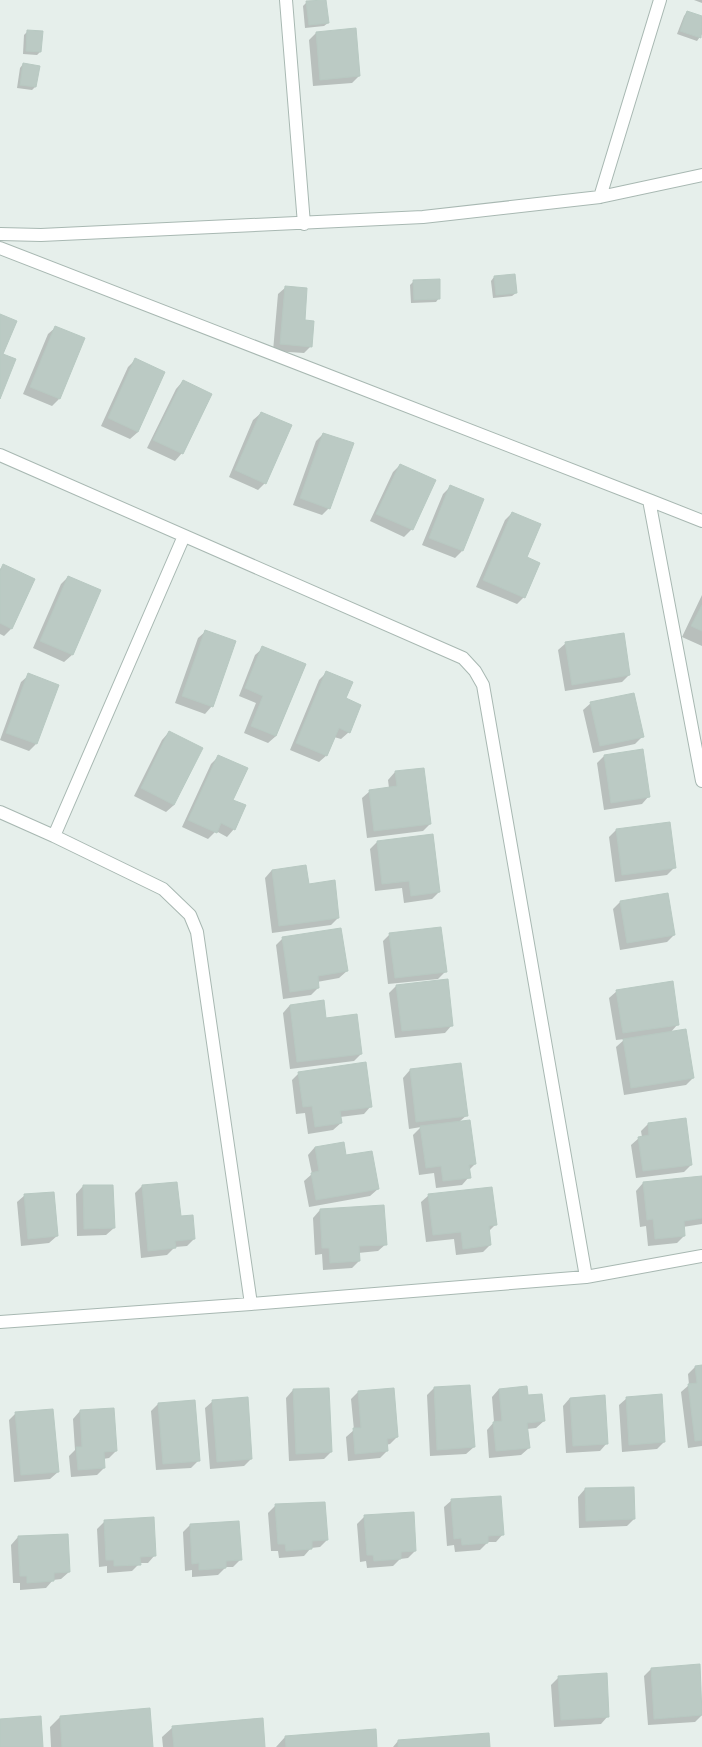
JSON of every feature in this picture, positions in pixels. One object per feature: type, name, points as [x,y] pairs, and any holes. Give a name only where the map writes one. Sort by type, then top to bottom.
[{"type":"street","points":[[286,0],[304,224]]},
{"type":"street","points":[[600,197],[660,0]]},
{"type":"street","points":[[0,234],[41,235],[304,224],[423,217],[600,197],[702,175]]},
{"type":"street","points":[[0,248],[702,521]]},
{"type":"street","points":[[0,454],[463,658],[475,670],[483,685],[586,1277]]},
{"type":"street","points":[[648,500],[702,781]]},
{"type":"street","points":[[54,836],[184,536]]},
{"type":"street","points":[[0,812],[54,836],[163,889],[190,915],[197,932],[251,1304]]},
{"type":"street","points":[[0,1322],[251,1304],[586,1277],[702,1256]]},
{"type":"building","points":[[326,0],[329,23],[309,25],[306,1]]},
{"type":"building","points":[[687,11],[702,16],[701,38],[680,31]]},
{"type":"building","points":[[356,28],[360,76],[320,80],[316,32]]},
{"type":"building","points":[[27,30],[43,31],[41,52],[26,51]]},
{"type":"building","points":[[23,63],[40,66],[36,87],[20,85]]},
{"type":"building","points":[[515,274],[517,293],[496,295],[494,276]]},
{"type":"building","points":[[440,279],[440,299],[414,300],[413,280]]},
{"type":"building","points":[[285,286],[307,288],[305,320],[314,321],[312,347],[280,344]]},
{"type":"building","points":[[0,314],[17,321],[3,354],[16,359],[0,399]]},
{"type":"building","points":[[55,326],[85,338],[60,399],[30,387]]},
{"type":"building","points":[[135,358],[165,372],[138,432],[108,418]]},
{"type":"building","points":[[183,380],[212,394],[183,454],[153,440]]},
{"type":"building","points":[[261,412],[292,425],[266,484],[235,470]]},
{"type":"building","points":[[323,433],[354,443],[330,509],[300,498]]},
{"type":"building","points":[[400,464],[436,480],[413,530],[376,514]]},
{"type":"building","points":[[450,485],[484,499],[463,551],[429,538]]},
{"type":"building","points":[[512,512],[541,524],[527,557],[540,563],[525,598],[483,580]]},
{"type":"building","points":[[3,564],[35,579],[12,629],[0,623],[0,571]]},
{"type":"building","points":[[68,576],[101,590],[73,655],[40,641]]},
{"type":"building","points":[[702,605],[702,631],[691,626]]},
{"type":"building","points":[[205,630],[236,641],[213,707],[182,696]]},
{"type":"building","points":[[624,633],[630,675],[572,685],[565,642]]},
{"type":"building","points":[[262,646],[306,664],[276,736],[251,726],[263,696],[245,688]]},
{"type":"building","points":[[326,671],[353,682],[346,698],[361,705],[350,733],[339,728],[327,756],[296,743]]},
{"type":"building","points":[[28,673],[59,685],[37,744],[6,733]]},
{"type":"building","points":[[634,693],[644,737],[600,746],[590,702]]},
{"type":"building","points":[[169,731],[203,748],[174,805],[141,788]]},
{"type":"building","points":[[643,749],[650,797],[611,803],[604,755]]},
{"type":"building","points":[[218,755],[248,768],[233,800],[246,805],[235,830],[221,823],[217,833],[188,820]]},
{"type":"building","points":[[424,768],[431,824],[374,831],[369,790],[397,786],[395,771]]},
{"type":"building","points":[[670,822],[676,868],[622,875],[616,829]]},
{"type":"building","points":[[433,834],[440,892],[411,896],[409,881],[382,884],[377,841]]},
{"type":"building","points":[[306,865],[309,884],[335,880],[339,918],[279,926],[272,870]]},
{"type":"building","points":[[668,893],[675,935],[627,943],[620,901]]},
{"type":"building","points":[[441,927],[447,972],[395,978],[389,933]]},
{"type":"building","points":[[341,928],[348,971],[318,976],[319,988],[290,992],[282,937]]},
{"type":"building","points":[[448,979],[453,1026],[402,1031],[396,985]]},
{"type":"building","points":[[673,981],[679,1025],[623,1033],[616,990]]},
{"type":"building","points":[[324,1000],[326,1018],[357,1014],[362,1054],[297,1062],[290,1005]]},
{"type":"building","points":[[686,1029],[694,1078],[631,1088],[623,1039]]},
{"type":"building","points":[[366,1062],[372,1107],[340,1111],[342,1123],[315,1127],[312,1106],[303,1107],[298,1072]]},
{"type":"building","points":[[461,1063],[468,1116],[416,1122],[410,1069]]},
{"type":"building","points":[[686,1118],[692,1165],[643,1171],[638,1137],[649,1135],[648,1123]]},
{"type":"building","points":[[470,1120],[476,1164],[469,1165],[471,1178],[443,1181],[441,1166],[426,1168],[420,1126]]},
{"type":"building","points":[[344,1142],[346,1155],[372,1151],[379,1189],[316,1200],[311,1173],[319,1171],[315,1147]]},
{"type":"building","points":[[702,1176],[702,1218],[684,1221],[685,1236],[655,1239],[653,1219],[647,1220],[643,1182]]},
{"type":"building","points":[[177,1182],[181,1216],[193,1215],[195,1239],[175,1241],[176,1248],[148,1251],[142,1185]]},
{"type":"building","points":[[83,1185],[113,1185],[115,1228],[84,1229]]},
{"type":"building","points":[[492,1187],[497,1225],[489,1226],[491,1245],[463,1249],[461,1232],[433,1235],[428,1194]]},
{"type":"building","points":[[54,1192],[58,1236],[28,1239],[24,1194]]},
{"type":"building","points":[[384,1205],[387,1245],[359,1246],[360,1261],[330,1263],[329,1248],[322,1248],[320,1209]]},
{"type":"building","points":[[702,1365],[702,1440],[695,1441],[688,1384],[697,1383],[695,1366]]},
{"type":"building","points":[[470,1385],[475,1447],[437,1450],[434,1387]]},
{"type":"building","points":[[527,1386],[528,1395],[542,1394],[545,1421],[527,1423],[530,1448],[496,1451],[493,1422],[502,1421],[499,1389]]},
{"type":"building","points":[[329,1388],[332,1452],[296,1454],[293,1389]]},
{"type":"building","points":[[394,1388],[398,1437],[387,1439],[388,1451],[355,1454],[353,1428],[361,1428],[358,1391]]},
{"type":"building","points":[[662,1394],[665,1442],[629,1445],[626,1397]]},
{"type":"building","points":[[605,1395],[608,1444],[573,1446],[570,1398]]},
{"type":"building","points":[[248,1397],[252,1459],[217,1462],[212,1400]]},
{"type":"building","points":[[195,1400],[200,1461],[163,1464],[158,1403]]},
{"type":"building","points":[[114,1408],[117,1451],[104,1452],[105,1468],[78,1470],[76,1447],[82,1447],[80,1410]]},
{"type":"building","points":[[53,1409],[59,1472],[21,1475],[15,1412]]},
{"type":"building","points":[[634,1487],[635,1519],[586,1521],[585,1488]]},
{"type":"building","points":[[501,1496],[504,1535],[488,1536],[488,1543],[462,1545],[461,1538],[454,1539],[451,1499]]},
{"type":"building","points":[[325,1502],[328,1540],[312,1541],[312,1549],[286,1551],[285,1544],[278,1544],[275,1504]]},
{"type":"building","points":[[414,1512],[416,1551],[401,1552],[401,1559],[374,1561],[373,1555],[367,1555],[364,1515]]},
{"type":"building","points":[[154,1517],[156,1556],[140,1557],[141,1565],[114,1566],[114,1560],[106,1560],[104,1520]]},
{"type":"building","points":[[239,1521],[242,1560],[226,1561],[226,1568],[199,1570],[199,1563],[192,1564],[190,1524]]},
{"type":"building","points":[[68,1534],[70,1572],[54,1573],[54,1581],[27,1583],[27,1576],[20,1576],[18,1536]]},
{"type":"building","points":[[700,1664],[702,1715],[654,1719],[651,1668]]},
{"type":"building","points":[[607,1673],[609,1717],[561,1720],[558,1676]]},
{"type":"building","points":[[150,1708],[153,1747],[62,1747],[60,1716]]},
{"type":"building","points":[[41,1716],[43,1747],[0,1747],[0,1719]]},
{"type":"building","points":[[263,1718],[265,1747],[174,1747],[172,1726]]},
{"type":"building","points":[[376,1729],[377,1747],[286,1747],[285,1736]]},
{"type":"building","points":[[489,1733],[490,1747],[398,1747],[398,1740]]}]
